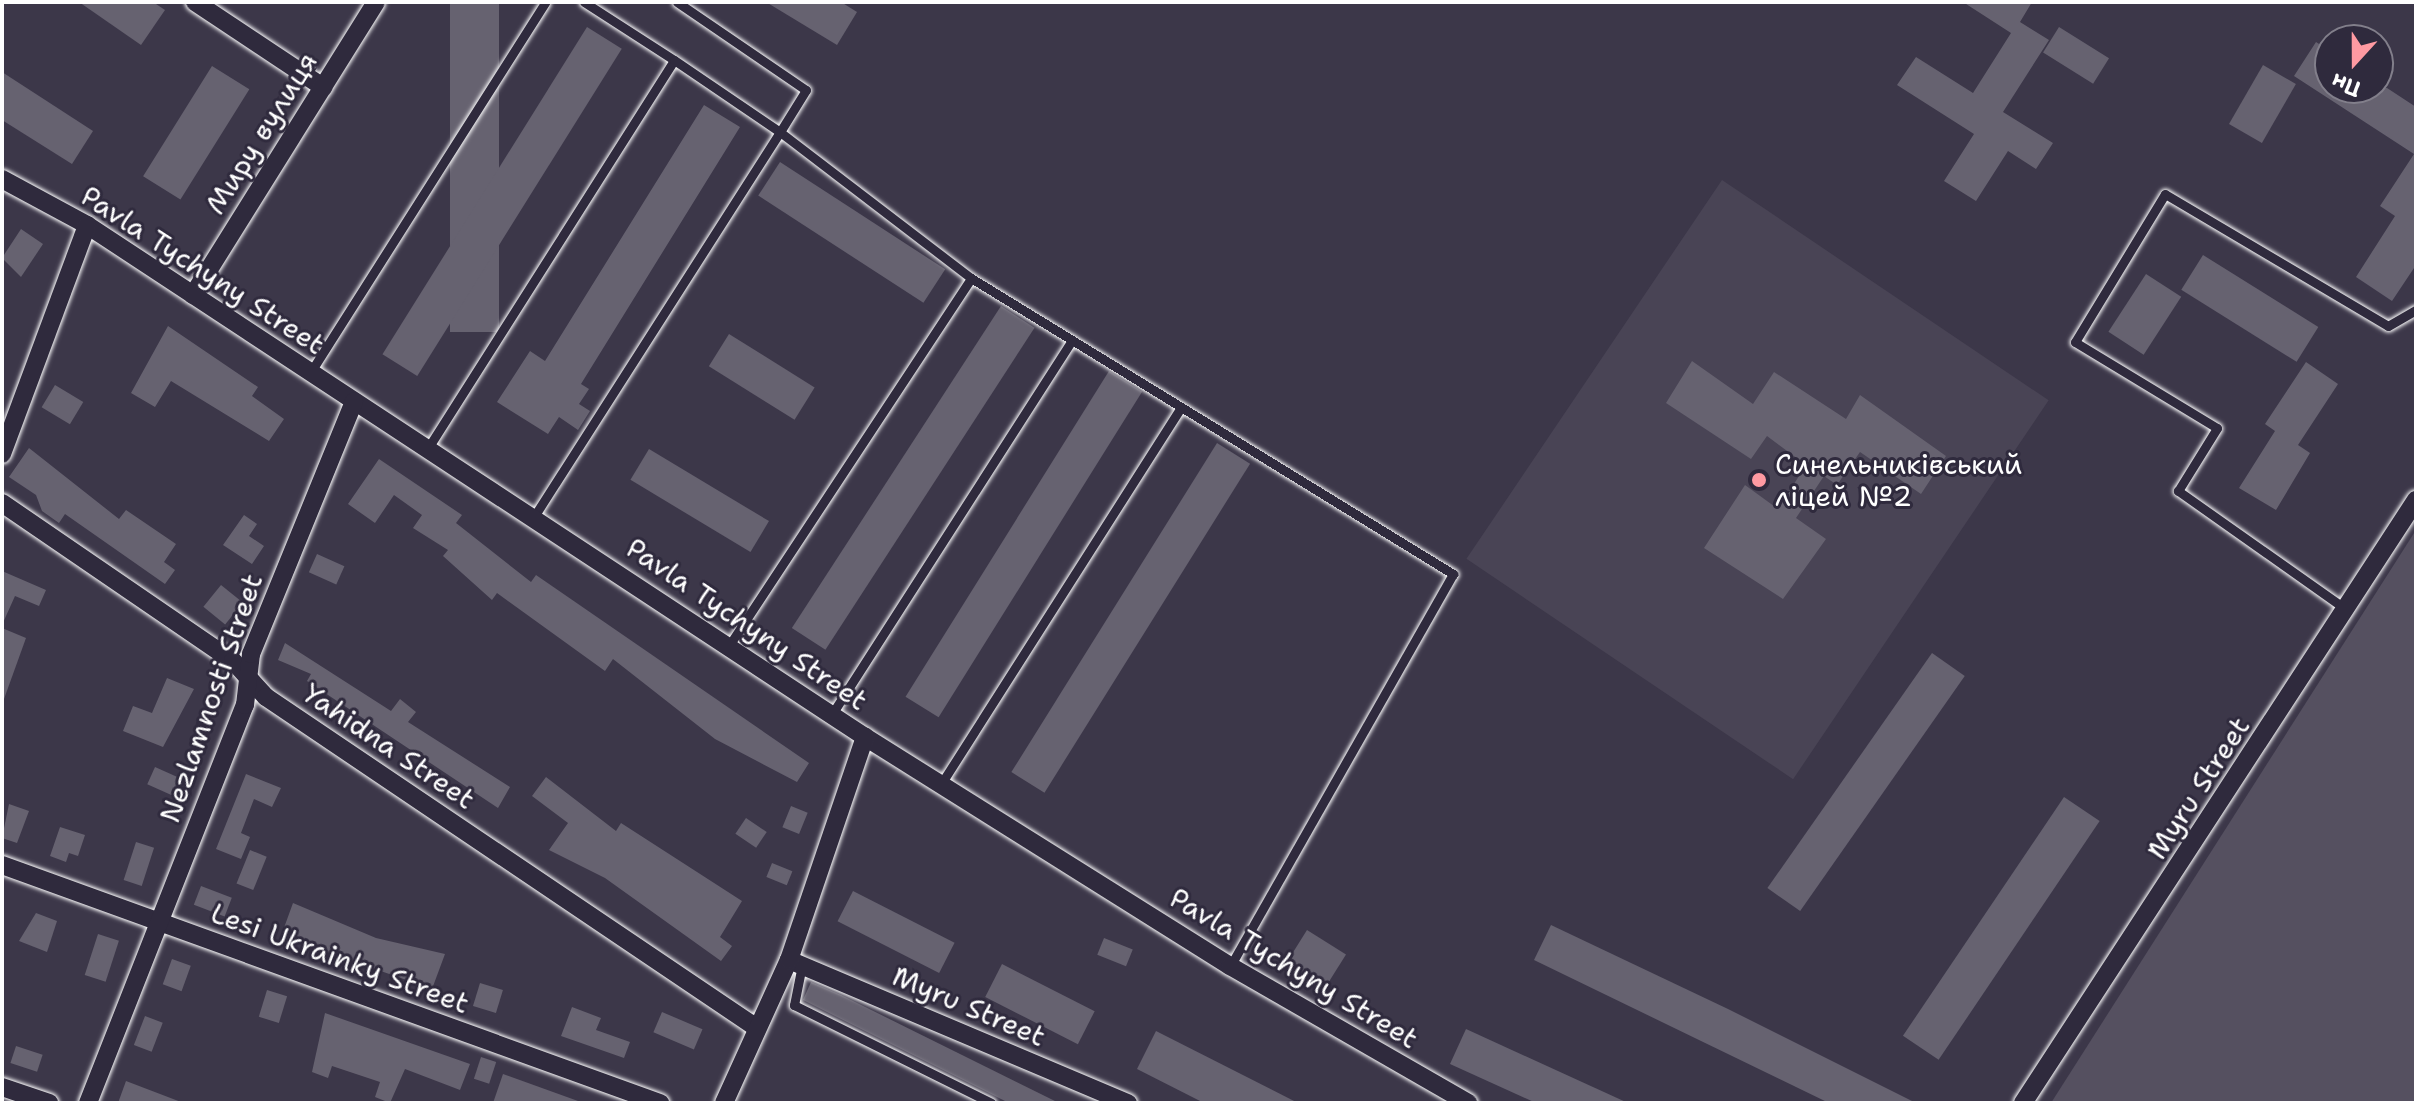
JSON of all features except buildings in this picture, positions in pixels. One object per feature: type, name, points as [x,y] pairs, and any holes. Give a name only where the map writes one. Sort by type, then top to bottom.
[{"type":"street","points":[[195,2],[323,87]]},
{"type":"street","name":"Миру вулиця","points":[[193,295],[376,2]]},
{"type":"street","name":"Pavla Tychyny Street","points":[[2,179],[87,225],[310,373],[535,515],[865,737],[1230,966],[1468,1103]]},
{"type":"street","points":[[2,454],[87,225]]},
{"type":"street","name":"Nezlamnosti Street","points":[[88,1103],[160,923],[249,680],[251,654],[354,401]]},
{"type":"street","name":"Myru Street","points":[[2023,1103],[2416,500]]},
{"type":"street","name":"Yahidna Street","points":[[2,503],[233,661],[249,680],[754,1026]]},
{"type":"street","points":[[724,1103],[754,1026],[796,962],[865,737]]},
{"type":"street","name":"Lesi Ukrainky Street","points":[[2,865],[660,1103]]},
{"type":"street","name":"Myru Street","points":[[796,962],[1128,1103]]},
{"type":"street","points":[[2,1087],[49,1103]]},
{"type":"lane","points":[[310,373],[545,2]]},
{"type":"lane","points":[[584,2],[780,132],[971,278],[1453,574],[1230,966]]},
{"type":"lane","points":[[535,515],[806,90],[677,2]]},
{"type":"lane","points":[[428,448],[674,60]]},
{"type":"lane","points":[[2347,610],[2178,491],[2217,428],[2075,342],[2165,194],[2388,326],[2416,310]]},
{"type":"lane","points":[[730,644],[971,278]]},
{"type":"lane","points":[[832,714],[1072,340]]},
{"type":"lane","points":[[941,784],[1181,407]]},
{"type":"lane","points":[[796,962],[794,1005],[991,1103]]},
{"type":"shaded area","name":"Синельниківський ліцей №2","points":[[1722,180],[2049,400],[1793,779],[1466,559]]},
{"type":"shaded area","points":[[2416,530],[2416,1103],[2051,1103]]},
{"type":"place","name":"Синельниківський ліцей №2","points":[[1759,480]]}]
